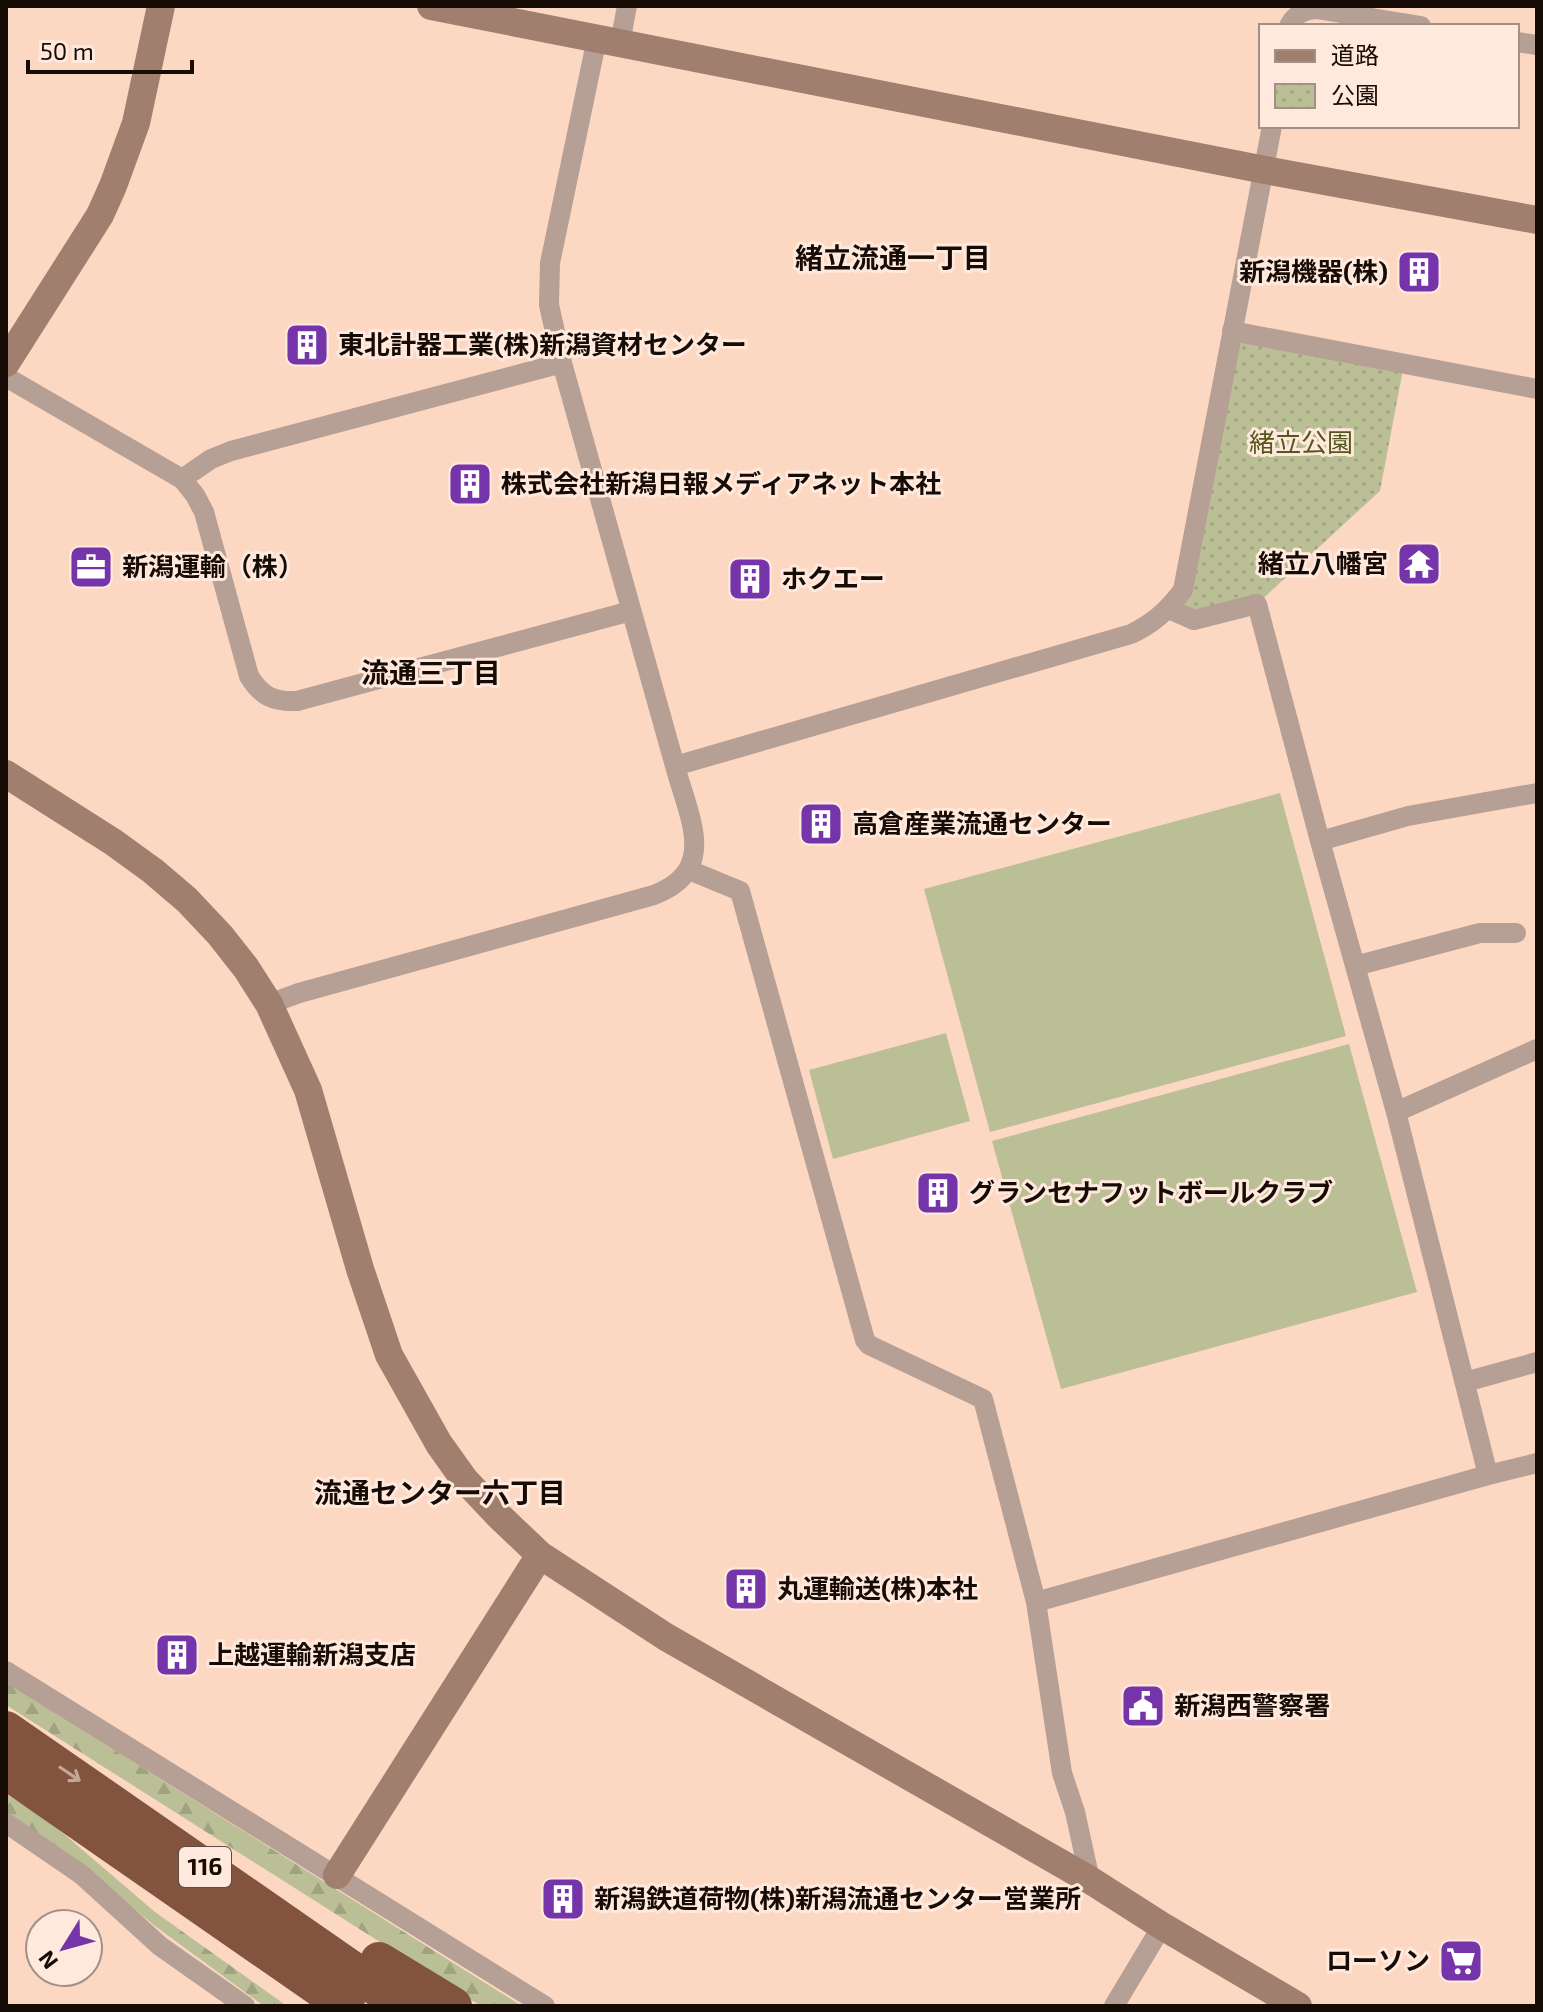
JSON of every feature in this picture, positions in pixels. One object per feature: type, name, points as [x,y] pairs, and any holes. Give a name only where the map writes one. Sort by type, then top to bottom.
[{"type":"highway","name":"116","points":[[6,1730],[134,1837],[346,2006]]},
{"type":"highway","name":"116","points":[[6,1770],[134,1837],[404,2006]]},
{"type":"highway","points":[[134,1837],[323,2006]]},
{"type":"highway","points":[[134,1837],[453,2006]]},
{"type":"street","points":[[6,363],[100,215],[113,186],[136,123],[161,6]]},
{"type":"street","points":[[431,6],[1265,170],[1537,220]]},
{"type":"street","points":[[269,1004],[299,993],[654,895],[679,882],[689,870],[694,857],[694,841],[675,766],[562,363],[549,305],[550,263],[609,40],[627,6]]},
{"type":"street","points":[[1290,24],[1305,10],[1316,9],[1409,24]]},
{"type":"street","points":[[675,766],[1131,634],[1150,625],[1169,609],[1183,590],[1272,128]]},
{"type":"street","points":[[1232,331],[1537,389]]},
{"type":"street","points":[[182,479],[211,459],[231,451],[562,363]]},
{"type":"street","points":[[6,377],[182,479],[204,512],[249,676],[267,697],[281,702],[297,701],[631,611]]},
{"type":"street","points":[[1169,609],[1194,620],[1257,604],[1396,1112],[1488,1475]]},
{"type":"street","points":[[6,774],[153,871],[187,900],[246,968],[269,1004],[308,1090],[367,1293],[389,1355],[413,1401],[464,1479],[540,1555],[666,1637],[1090,1880],[1298,2006]]},
{"type":"street","points":[[1320,841],[1408,816],[1537,793]]},
{"type":"street","points":[[689,870],[740,891],[865,1340],[869,1345],[983,1399],[1036,1602],[1062,1773],[1075,1812],[1090,1880]]},
{"type":"street","points":[[1355,966],[1480,933],[1516,933]]},
{"type":"street","points":[[1396,1112],[1537,1049]]},
{"type":"street","points":[[1465,1382],[1537,1362]]},
{"type":"street","points":[[1036,1602],[1537,1463]]},
{"type":"street","points":[[337,1875],[540,1555]]},
{"type":"street","points":[[6,1671],[545,2006]]},
{"type":"street","points":[[6,1823],[82,1875],[160,1946],[245,2006]]},
{"type":"street","points":[[1114,2006],[1162,1926]]},
{"type":"green space","name":"緒立公園","points":[[1236,331],[1404,364],[1380,491],[1257,604],[1194,620],[1169,609]]},
{"type":"green space","points":[[1280,793],[1346,1036],[990,1132],[924,889]]},
{"type":"green space","points":[[946,1033],[970,1121],[833,1159],[809,1070]]},
{"type":"green space","points":[[1349,1044],[1417,1292],[1061,1389],[992,1141]]},
{"type":"green space","points":[[6,1682],[522,2006],[481,2006],[6,1705]]},
{"type":"green space","points":[[6,1794],[50,1822],[155,1912],[287,2006],[264,2006],[155,1926],[76,1862],[6,1813]]},
{"type":"place","name":"新潟機器(株)","points":[[1419,272]]},
{"type":"place","name":"東北計器工業(株)新潟資材センター","points":[[307,345]]},
{"type":"place","name":"株式会社新潟日報メディアネット本社","points":[[470,484]]},
{"type":"place","name":"緒立八幡宮","points":[[1419,564]]},
{"type":"place","name":"新潟運輸（株）","points":[[91,567]]},
{"type":"place","name":"ホクエー","points":[[750,579]]},
{"type":"place","name":"高倉産業流通センター","points":[[821,824]]},
{"type":"place","name":"グランセナフットボールクラブ","points":[[938,1193]]},
{"type":"place","name":"丸運輸送(株)本社","points":[[746,1589]]},
{"type":"place","name":"上越運輸新潟支店","points":[[177,1655]]},
{"type":"place","name":"新潟西警察署","points":[[1143,1706]]},
{"type":"place","name":"新潟鉄道荷物(株)新潟流通センター営業所","points":[[563,1899]]},
{"type":"place","name":"ローソン","points":[[1461,1961]]},
{"type":"district","name":"緒立流通一丁目","points":[[893,258]]},
{"type":"district","name":"流通三丁目","points":[[431,673]]},
{"type":"district","name":"流通センター六丁目","points":[[440,1493]]}]
